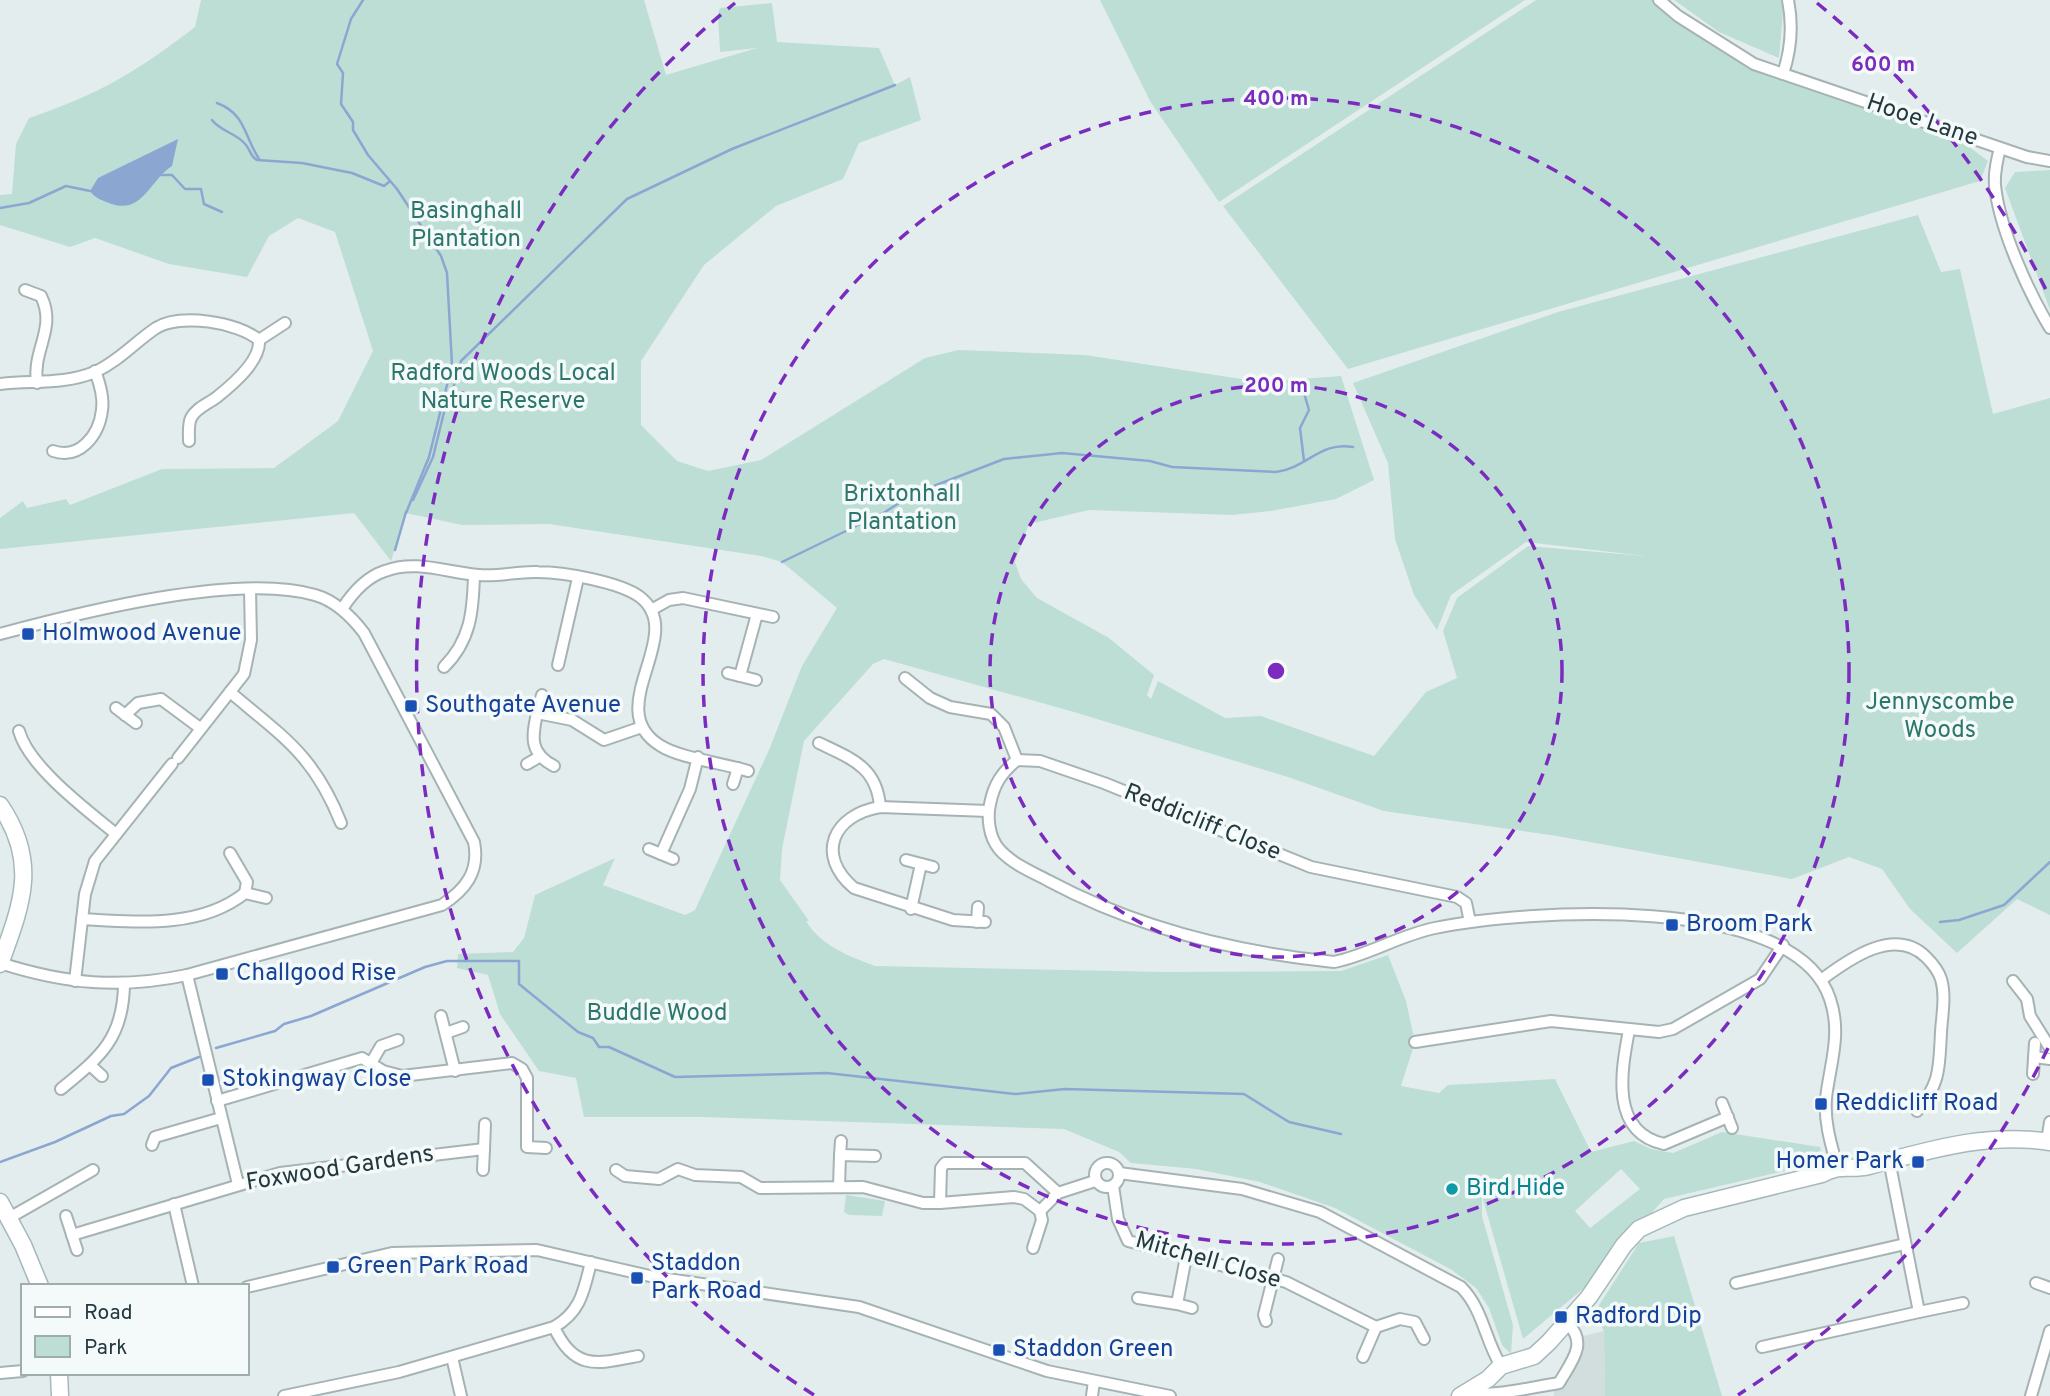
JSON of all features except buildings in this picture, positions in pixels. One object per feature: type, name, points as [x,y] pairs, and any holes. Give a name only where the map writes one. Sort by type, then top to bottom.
[{"type":"street","name":"Hooe Lane","points":[[1659,0],[1754,64],[2000,148],[2050,161]]},
{"type":"street","points":[[1783,74],[1789,55],[1791,30],[1788,0]]},
{"type":"street","points":[[2000,148],[1994,172],[2000,208],[2027,288],[2050,328]]},
{"type":"street","points":[[25,290],[41,296],[49,318],[36,358],[37,383]]},
{"type":"street","points":[[0,384],[54,383],[96,371],[166,324],[220,323],[242,328],[258,340]]},
{"type":"street","points":[[258,340],[285,323]]},
{"type":"street","points":[[189,441],[189,421],[244,370],[257,353],[258,340]]},
{"type":"street","points":[[53,452],[70,455],[81,449],[99,422],[102,399],[96,371]]},
{"type":"street","points":[[342,609],[366,580],[383,571],[421,566],[474,575],[535,572],[578,578],[629,591],[642,598],[651,611],[657,629],[638,703],[642,727],[661,746],[743,769],[733,783]]},
{"type":"street","points":[[462,668],[448,663],[472,621],[474,575]]},
{"type":"street","points":[[556,657],[578,578]]},
{"type":"street","points":[[75,981],[85,894],[95,860],[167,779],[175,761],[244,674],[248,660],[250,589]]},
{"type":"street","points":[[0,634],[135,603],[250,589],[314,595],[342,609],[364,633],[474,842],[474,869],[457,895],[442,905],[187,975],[124,985],[75,981],[0,963],[18,915],[24,876],[19,839],[0,805]]},
{"type":"street","points":[[651,611],[668,600],[683,598],[773,617]]},
{"type":"street","points":[[740,676],[757,614]]},
{"type":"street","points":[[728,673],[756,680]]},
{"type":"street","points":[[905,678],[930,698],[950,707],[991,714],[1004,727],[1017,760],[1004,771],[995,785],[988,811],[989,827],[999,849],[1018,864],[1108,909],[1160,928],[1230,947],[1334,962],[1432,928],[1471,922],[1577,915],[1630,915],[1743,930],[1783,945],[1797,953],[1821,980],[1830,998],[1836,1023],[1833,1072],[1826,1098],[1827,1126],[1837,1166]]},
{"type":"street","points":[[230,692],[308,760],[329,792],[341,822]]},
{"type":"street","points":[[542,695],[532,735],[533,748],[538,757],[554,765]]},
{"type":"street","points":[[136,723],[121,711],[138,703],[161,699],[200,728]]},
{"type":"street","points":[[537,713],[572,720],[604,740],[642,727]]},
{"type":"street","points":[[19,731],[23,743],[75,801],[116,834]]},
{"type":"street","points":[[819,743],[834,756],[871,774],[878,787],[880,807]]},
{"type":"street","points":[[527,764],[538,757]]},
{"type":"street","points":[[662,854],[690,789],[698,757]]},
{"type":"street","name":"Reddicliff Close","points":[[1017,760],[1040,761],[1104,783],[1311,867],[1457,897],[1466,903],[1471,922]]},
{"type":"street","points":[[978,907],[981,922],[953,920],[911,909],[854,888],[843,878],[834,862],[833,843],[838,830],[862,810],[880,807],[988,811]]},
{"type":"street","points":[[649,849],[673,859]]},
{"type":"street","points":[[82,919],[164,922],[231,904],[245,893],[247,882],[230,853]]},
{"type":"street","points":[[906,860],[933,867]]},
{"type":"street","points":[[911,909],[922,864]]},
{"type":"street","points":[[245,893],[266,898]]},
{"type":"street","points":[[1821,980],[1843,964],[1885,945],[1902,944],[1917,948],[1934,966],[1943,992],[1938,1080],[1919,1103]]},
{"type":"street","points":[[1415,1042],[1431,1034],[1551,1021],[1659,1032],[1673,1029],[1760,979],[1783,945]]},
{"type":"street","points":[[187,975],[238,1184]]},
{"type":"street","points":[[2013,981],[2027,999],[2030,1016],[2050,1048]]},
{"type":"street","points":[[61,1089],[90,1065],[116,1034],[124,985]]},
{"type":"street","points":[[441,1016],[455,1071]]},
{"type":"street","points":[[446,1033],[463,1027]]},
{"type":"street","points":[[1629,1030],[1622,1071],[1625,1104],[1632,1127],[1640,1136],[1664,1144],[1730,1123],[1722,1103]]},
{"type":"street","points":[[371,1063],[381,1046],[398,1040]]},
{"type":"street","points":[[2034,1074],[2035,1043]]},
{"type":"street","points":[[2034,1057],[2050,1059]]},
{"type":"street","points":[[217,1101],[362,1058],[383,1071],[402,1076],[517,1065],[527,1078],[527,1147],[546,1148]]},
{"type":"street","points":[[90,1065],[102,1076]]},
{"type":"street","points":[[152,1145],[155,1138],[221,1118]]},
{"type":"street","points":[[1464,1394],[1488,1379],[1501,1366],[1534,1356],[1567,1323],[1624,1245],[1639,1229],[1657,1219],[1684,1209],[1822,1174],[1837,1166],[1855,1168],[1972,1140],[2048,1142],[2050,1122]]},
{"type":"street","points":[[483,1170],[485,1124]]},
{"type":"street","points":[[839,1187],[841,1141]]},
{"type":"street","name":"Foxwood Gardens","points":[[72,1235],[238,1184],[280,1174],[484,1149]]},
{"type":"street","points":[[840,1155],[876,1156]]},
{"type":"street","points":[[1889,1160],[1919,1311]]},
{"type":"street","points":[[940,1203],[941,1168],[945,1163],[1025,1163],[1058,1193]]},
{"type":"street","points":[[1119,1173],[1113,1186],[1101,1187],[1095,1181],[1094,1172],[1104,1163],[1113,1165],[1119,1173],[1226,1186],[1265,1194],[1320,1212],[1461,1287],[1475,1304],[1492,1351],[1501,1366]]},
{"type":"street","points":[[616,1170],[625,1176],[659,1179],[678,1169],[695,1174],[741,1177],[760,1188],[863,1187],[923,1203],[1014,1197],[1024,1199],[1040,1211],[1042,1220],[1033,1248]]},
{"type":"street","points":[[9,1218],[93,1170]]},
{"type":"street","points":[[1040,1211],[1058,1193],[1095,1181]]},
{"type":"street","name":"Mitchell Close","points":[[1113,1186],[1118,1219],[1128,1241],[1286,1282],[1376,1327]]},
{"type":"street","points":[[0,1202],[39,1284]]},
{"type":"street","points":[[174,1204],[193,1284]]},
{"type":"street","points":[[66,1216],[77,1250]]},
{"type":"street","points":[[1736,1283],[1905,1244]]},
{"type":"street","points":[[248,1287],[402,1252],[519,1248],[654,1277],[859,1307],[1047,1371],[1170,1396]]},
{"type":"street","points":[[1177,1304],[1186,1257]]},
{"type":"street","points":[[1266,1321],[1264,1315],[1278,1259]]},
{"type":"street","points":[[284,1396],[452,1357],[554,1327],[568,1320],[577,1309],[591,1262]]},
{"type":"street","points":[[2036,1283],[2050,1288]]},
{"type":"street","points":[[1138,1298],[1192,1308]]},
{"type":"street","points":[[1762,1348],[1963,1303]]},
{"type":"street","points":[[1363,1357],[1376,1327],[1400,1319],[1415,1322],[1424,1339]]},
{"type":"street","points":[[1464,1394],[1511,1393],[1559,1383],[1580,1345],[1579,1337],[1567,1323]]},
{"type":"street","points":[[554,1327],[562,1344],[587,1362],[625,1363],[638,1356]]},
{"type":"street","points":[[2031,1396],[2050,1331]]},
{"type":"street","points":[[452,1357],[461,1396]]},
{"type":"street","points":[[0,1373],[21,1371]]},
{"type":"street","points":[[59,1375],[60,1396]]},
{"type":"street","points":[[1092,1396],[1094,1381]]},
{"type":"shaded area","points":[[1604,1331],[1605,1396],[1554,1396],[1552,1385],[1560,1383],[1579,1337]]},
{"type":"green space","name":"Radford Woods Local Nature Reserve","points":[[201,0],[644,0],[666,75],[757,48],[720,52],[720,8],[772,3],[777,42],[879,48],[895,85],[910,77],[921,120],[859,143],[843,179],[776,206],[704,265],[641,361],[641,425],[677,461],[708,471],[761,460],[925,358],[959,350],[1085,355],[1261,382],[1341,376],[1374,480],[1336,499],[1271,511],[1232,515],[1089,510],[1029,524],[1015,562],[1021,579],[1037,598],[1109,638],[1154,675],[1147,695],[1151,699],[1158,681],[1225,718],[1261,716],[1374,756],[1426,692],[1457,678],[1443,631],[1457,598],[1528,546],[1645,556],[1526,542],[1451,595],[1437,630],[1414,595],[1395,539],[1388,463],[1353,383],[1558,312],[1918,215],[1941,272],[1960,269],[1993,414],[2050,398],[2050,915],[2017,899],[1957,953],[1910,909],[1882,869],[1849,857],[1792,879],[1557,836],[1384,811],[1288,777],[1074,712],[884,659],[873,664],[804,741],[782,849],[780,880],[809,921],[806,921],[812,930],[836,949],[875,966],[1165,972],[1341,971],[1388,955],[1406,1001],[1415,1042],[1401,1086],[1439,1093],[1448,1085],[1555,1079],[1591,1152],[1634,1141],[1651,1149],[1673,1153],[1722,1132],[1820,1147],[1823,1162],[1664,1199],[1590,1283],[1523,1339],[1482,1196],[1482,1216],[1513,1325],[1511,1354],[1502,1345],[1489,1308],[1476,1288],[1452,1270],[1335,1208],[1260,1182],[1196,1169],[1131,1163],[1119,1152],[1064,1129],[703,1117],[584,1117],[576,1078],[539,1071],[500,1014],[488,975],[457,968],[458,954],[513,952],[524,938],[535,895],[615,858],[603,885],[685,915],[695,910],[769,750],[802,666],[837,608],[782,562],[761,556],[549,524],[462,525],[406,513],[391,561],[354,513],[0,549],[0,518],[23,501],[27,508],[66,499],[70,505],[162,469],[274,468],[338,421],[373,351],[335,232],[298,218],[269,236],[247,277],[169,264],[95,238],[70,247],[0,225],[0,195],[12,194],[16,144],[29,118],[97,91],[155,57],[195,27]],"holes":[[[1621,1169],[1640,1189],[1590,1228],[1575,1211]]]},
{"type":"green space","points":[[1100,0],[1525,0],[1219,202],[1150,101]]},
{"type":"green space","points":[[1536,0],[1652,0],[1753,68],[1955,136],[1988,161],[1980,181],[1348,369],[1223,206]]},
{"type":"green space","points":[[1674,0],[1781,0],[1783,12],[1779,58],[1719,32]]},
{"type":"green space","points":[[2050,170],[2050,310],[2005,188],[2015,172]]},
{"type":"green space","points":[[846,1195],[885,1201],[882,1216],[849,1215],[844,1212]]},
{"type":"green space","points":[[1674,1236],[1722,1396],[1605,1396],[1604,1331],[1594,1313],[1639,1243]]},
{"type":"water","points":[[178,139],[172,166],[137,201],[120,206],[101,200],[90,191],[98,178]]},
{"type":"waterway","points":[[363,0],[351,19],[337,64],[343,73],[341,104],[353,122],[353,130],[368,155],[397,189],[441,256],[447,273],[452,365],[429,457],[406,513]]},
{"type":"waterway","points":[[450,399],[461,361],[627,199],[732,149],[895,85]]},
{"type":"waterway","points":[[217,103],[239,119],[259,159]]},
{"type":"waterway","points":[[212,120],[242,141],[257,160],[302,163],[352,173],[384,186],[389,182]]},
{"type":"waterway","points":[[159,175],[172,175],[185,189],[201,189],[204,204],[222,212]]},
{"type":"waterway","points":[[0,208],[29,203],[66,186],[90,191]]},
{"type":"waterway","points":[[1304,393],[1309,410],[1300,428],[1304,461]]},
{"type":"waterway","points":[[413,500],[433,457],[446,404]]},
{"type":"waterway","points":[[782,562],[885,512],[913,494],[1004,459],[1062,453],[1150,461],[1172,467],[1276,472],[1287,470],[1331,448],[1353,447]]},
{"type":"waterway","points":[[395,550],[406,512]]},
{"type":"waterway","points":[[1940,922],[1959,920],[2004,905],[2050,862]]},
{"type":"waterway","points":[[216,1048],[275,1031],[284,1024],[311,1016],[425,967],[447,961],[519,961],[519,984],[578,1032],[593,1038],[599,1047],[609,1047],[675,1077],[827,1073],[1015,1094],[1065,1089],[1244,1094],[1289,1122],[1341,1134]]},
{"type":"waterway","points":[[0,1162],[55,1142],[111,1116],[124,1114],[149,1096],[171,1068],[199,1057]]},
{"type":"place","name":"Holmwood Avenue","points":[[28,634]]},
{"type":"place","name":"Southgate Avenue","points":[[411,706]]},
{"type":"place","name":"Broom Park","points":[[1672,925]]},
{"type":"place","name":"Challgood Rise","points":[[222,974]]},
{"type":"place","name":"Stokingway Close","points":[[208,1080]]},
{"type":"place","name":"Reddicliff Road","points":[[1821,1104]]},
{"type":"place","name":"Homer Park","points":[[1918,1162]]},
{"type":"place","name":"Bird Hide","points":[[1452,1189]]},
{"type":"place","name":"Green Park Road","points":[[333,1267]]},
{"type":"place","name":"Staddon Park Road","points":[[637,1278]]},
{"type":"place","name":"Radford Dip","points":[[1561,1317]]},
{"type":"place","name":"Staddon Green","points":[[999,1350]]},
{"type":"park label","name":"Basinghall Plantation","points":[[466,226]]},
{"type":"park label","name":"Brixtonhall Plantation","points":[[902,509]]},
{"type":"park label","name":"Jennyscombe Woods","points":[[1940,717]]},
{"type":"park label","name":"Buddle Wood","points":[[657,1014]]}]
